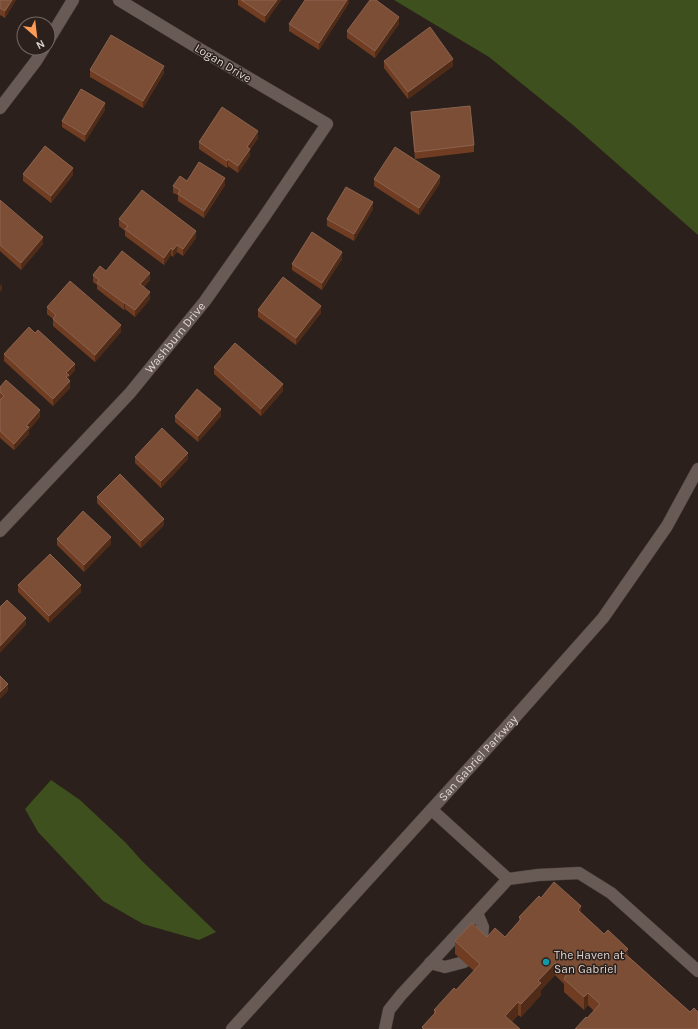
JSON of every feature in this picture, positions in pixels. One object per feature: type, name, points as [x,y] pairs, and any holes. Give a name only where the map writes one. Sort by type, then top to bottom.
[{"type":"street","points":[[56,28],[73,0]]},
{"type":"street","name":"Logan Drive","points":[[119,0],[327,124]]},
{"type":"street","points":[[0,108],[39,56]]},
{"type":"street","name":"Washburn Drive","points":[[0,532],[130,393],[205,301],[327,124]]},
{"type":"street","name":"San Gabriel Parkway","points":[[232,1029],[432,810],[603,618],[667,526],[698,469]]},
{"type":"street","points":[[432,810],[508,879]]},
{"type":"street","points":[[385,1029],[389,1010],[401,995],[508,879],[538,874],[579,873],[611,893],[698,971]]},
{"type":"street","points":[[477,913],[483,927],[480,944]]},
{"type":"street","points":[[430,963],[445,968],[464,962]]},
{"type":"green space","points":[[394,0],[698,0],[698,235],[573,125],[489,57]]},
{"type":"green space","points":[[51,780],[80,800],[216,932],[199,940],[143,924],[103,901],[38,832],[25,809]]},
{"type":"building","points":[[0,0],[12,0],[5,11],[0,8]]},
{"type":"building","points":[[241,0],[277,0],[265,16]]},
{"type":"building","points":[[305,0],[347,0],[319,43],[289,24]]},
{"type":"building","points":[[370,0],[376,0],[399,17],[375,51],[347,31]]},
{"type":"building","points":[[430,27],[453,59],[408,92],[384,61]]},
{"type":"building","points":[[111,35],[164,66],[143,101],[90,70]]},
{"type":"building","points":[[81,89],[105,103],[85,135],[62,121]]},
{"type":"building","points":[[470,106],[474,145],[415,152],[411,112]]},
{"type":"building","points":[[222,107],[258,131],[247,147],[250,149],[238,166],[228,159],[227,161],[199,142]]},
{"type":"building","points":[[45,146],[73,168],[51,196],[23,174]]},
{"type":"building","points":[[395,147],[440,176],[419,208],[374,179]]},
{"type":"building","points":[[199,162],[225,178],[204,211],[178,194],[180,190],[173,186],[180,176],[187,181]]},
{"type":"building","points":[[346,187],[373,202],[354,234],[327,219]]},
{"type":"building","points":[[142,190],[196,231],[183,249],[177,245],[173,250],[171,248],[164,258],[125,229],[128,226],[119,219]]},
{"type":"building","points":[[0,200],[43,237],[21,263],[0,245]]},
{"type":"building","points":[[312,232],[342,252],[322,283],[292,264]]},
{"type":"building","points":[[122,251],[150,273],[140,284],[150,292],[135,310],[97,283],[99,280],[93,275],[100,266],[106,271]]},
{"type":"building","points":[[283,277],[321,306],[296,338],[258,310]]},
{"type":"building","points":[[70,281],[121,325],[95,355],[53,319],[56,315],[47,307]]},
{"type":"building","points":[[29,327],[35,333],[38,330],[75,364],[66,373],[69,375],[66,377],[70,381],[53,399],[4,354]]},
{"type":"building","points":[[235,343],[283,384],[261,409],[214,367]]},
{"type":"building","points":[[6,380],[40,410],[26,426],[29,427],[14,444],[0,431],[0,400],[4,396],[0,392],[0,387]]},
{"type":"building","points":[[197,389],[221,409],[198,436],[175,416]]},
{"type":"building","points":[[162,428],[188,453],[161,481],[135,457]]},
{"type":"building","points":[[120,474],[164,519],[141,541],[97,497]]},
{"type":"building","points":[[83,511],[111,537],[84,565],[57,539]]},
{"type":"building","points":[[50,554],[81,585],[49,616],[18,585]]},
{"type":"building","points":[[7,600],[26,618],[0,646],[0,607]]},
{"type":"building","points":[[0,676],[8,684],[0,692]]},
{"type":"building","name":"The Haven at San Gabriel","points":[[554,882],[581,906],[578,910],[604,934],[608,930],[628,949],[624,953],[690,1012],[694,1008],[698,1012],[698,1029],[575,1029],[600,1004],[588,993],[584,997],[564,979],[567,974],[555,963],[538,981],[541,983],[521,1004],[518,1002],[505,1016],[520,1029],[424,1029],[422,1027],[436,1012],[434,1010],[454,988],[456,990],[480,964],[455,941],[472,923],[487,937],[495,928],[505,937],[521,919],[519,917],[539,896],[541,898]]},
{"type":"place","name":"The Haven at San Gabriel","points":[[546,962]]}]
